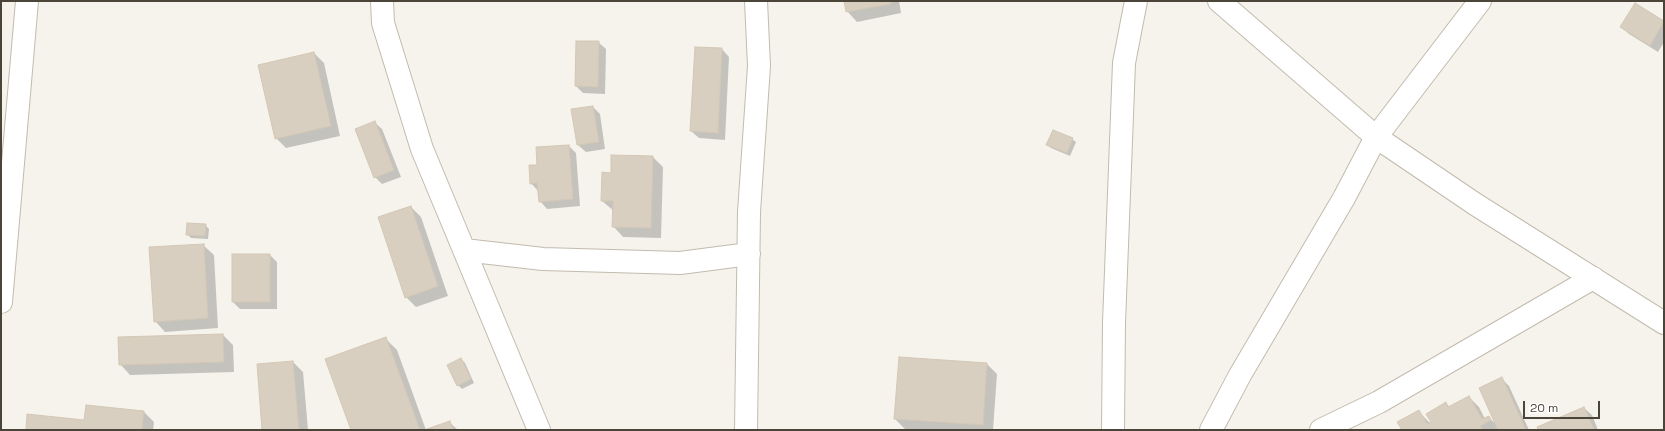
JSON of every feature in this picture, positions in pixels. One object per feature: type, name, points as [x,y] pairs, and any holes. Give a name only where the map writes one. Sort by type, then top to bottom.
[{"type":"street","points":[[2,290],[27,1]]},
{"type":"street","points":[[382,1],[383,23],[422,150],[539,430]]},
{"type":"street","points":[[746,430],[749,212],[759,66],[756,1]]},
{"type":"street","points":[[1114,430],[1114,323],[1124,63],[1136,1]]},
{"type":"street","points":[[1219,1],[1376,136],[1475,204],[1664,323]]},
{"type":"street","points":[[1211,430],[1240,376],[1344,198],[1376,136],[1480,1]]},
{"type":"street","points":[[464,250],[543,259],[680,263],[748,254]]},
{"type":"street","points":[[1321,430],[1379,402],[1592,278]]},
{"type":"building","points":[[844,1],[891,1],[891,4],[846,12]]},
{"type":"building","points":[[1635,3],[1664,21],[1650,46],[1620,27]]},
{"type":"building","points":[[576,41],[599,41],[598,87],[575,86]]},
{"type":"building","points":[[695,47],[722,48],[718,133],[690,131]]},
{"type":"building","points":[[314,52],[331,126],[275,139],[258,65]]},
{"type":"building","points":[[593,106],[599,142],[577,145],[571,109]]},
{"type":"building","points":[[375,121],[394,170],[374,178],[355,129]]},
{"type":"building","points":[[1053,130],[1073,138],[1067,153],[1046,145]]},
{"type":"building","points":[[569,145],[573,199],[539,202],[537,183],[530,184],[529,165],[537,165],[536,147]]},
{"type":"building","points":[[611,155],[653,156],[651,228],[612,227],[613,201],[601,201],[602,172],[611,173]]},
{"type":"building","points":[[411,206],[438,286],[405,298],[378,217]]},
{"type":"building","points":[[187,223],[206,224],[205,236],[186,235]]},
{"type":"building","points":[[204,244],[208,318],[154,322],[149,247]]},
{"type":"building","points":[[232,254],[270,254],[270,302],[232,302]]},
{"type":"building","points":[[223,334],[224,362],[119,365],[118,337]]},
{"type":"building","points":[[386,337],[420,430],[351,430],[325,359]]},
{"type":"building","points":[[899,357],[987,363],[983,425],[894,419]]},
{"type":"building","points":[[461,358],[471,379],[457,386],[447,365]]},
{"type":"building","points":[[293,361],[299,430],[262,430],[257,364]]},
{"type":"building","points":[[1502,377],[1526,430],[1498,430],[1479,388]]},
{"type":"building","points":[[1469,396],[1482,419],[1489,416],[1491,420],[1480,426],[1483,430],[1402,430],[1397,422],[1419,410],[1427,424],[1431,422],[1426,414],[1446,402],[1448,407]]},
{"type":"building","points":[[86,405],[144,411],[142,430],[26,430],[27,414],[84,420]]},
{"type":"building","points":[[1584,407],[1594,429],[1538,430],[1537,427]]},
{"type":"building","points":[[450,421],[453,430],[424,430]]}]
